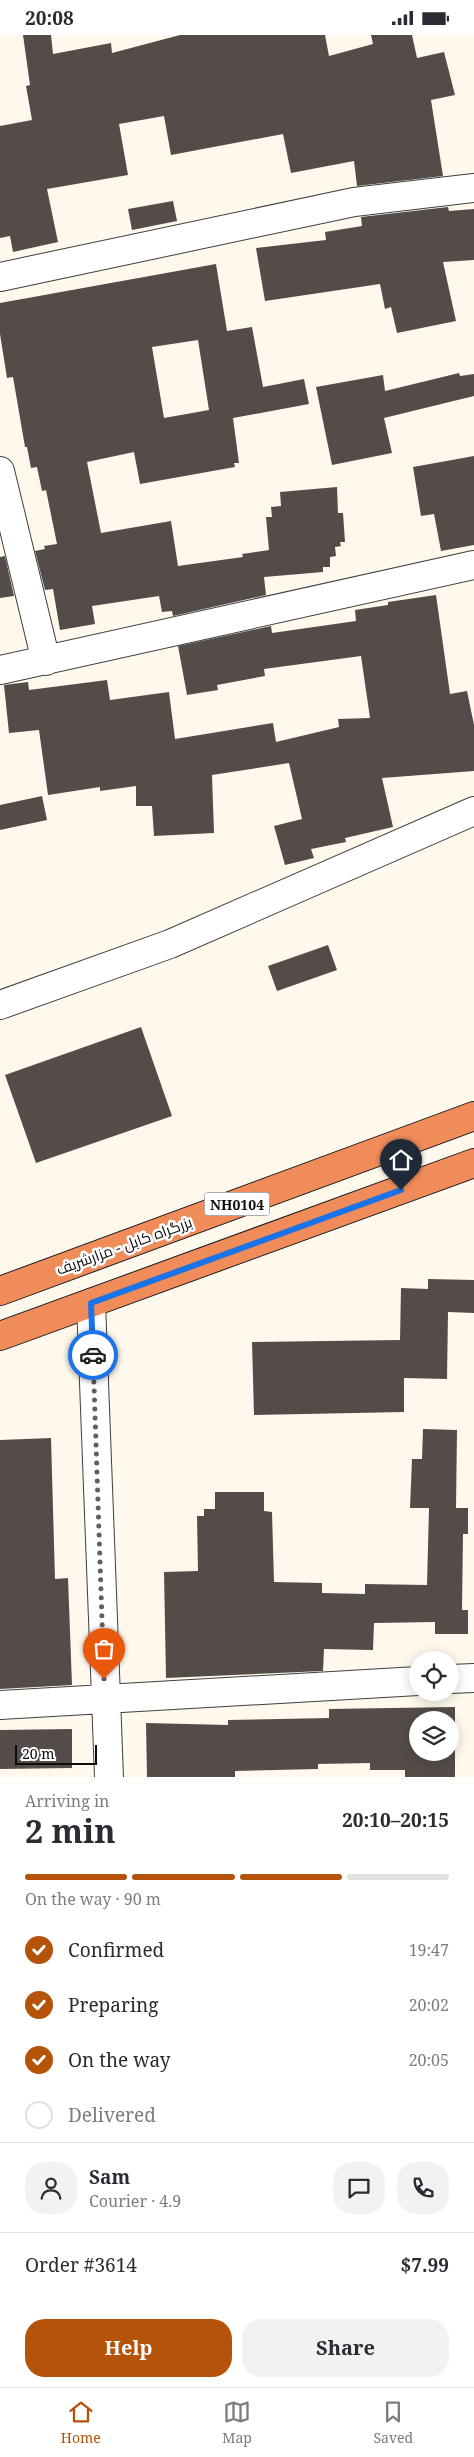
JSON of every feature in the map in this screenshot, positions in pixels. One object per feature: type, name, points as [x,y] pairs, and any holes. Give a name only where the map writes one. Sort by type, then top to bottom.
[{"type":"highway","name":"بزرگراه کابل - مزارشریف","points":[[0,1291],[474,1116]]},
{"type":"highway","name":"NH0104","points":[[0,1336],[474,1163]]},
{"type":"street","points":[[0,277],[354,202],[474,188]]},
{"type":"street","points":[[0,471],[46,661]]},
{"type":"street","points":[[0,670],[474,565]]},
{"type":"street","points":[[0,1005],[170,945],[474,811]]},
{"type":"street","points":[[91,1303],[109,1777]]},
{"type":"street","points":[[459,1679],[474,1678]]},
{"type":"street","points":[[0,1705],[409,1682]]},
{"type":"building","points":[[23,35],[51,35],[53,54],[111,43],[112,53],[180,35],[325,35],[329,56],[373,44],[371,35],[412,35],[417,58],[444,52],[455,95],[431,100],[443,176],[357,186],[354,161],[291,173],[283,134],[171,155],[164,116],[119,124],[128,175],[47,189],[58,242],[13,252],[10,236],[0,238],[0,126],[32,120],[26,86],[30,85]]},
{"type":"building","points":[[173,201],[177,221],[132,230],[128,209]]},
{"type":"building","points":[[448,207],[449,211],[474,209],[474,260],[443,262],[456,321],[397,333],[391,307],[385,309],[380,284],[265,301],[256,248],[326,240],[325,232],[362,226],[361,217]]},
{"type":"building","points":[[216,264],[227,331],[252,327],[263,387],[304,379],[309,404],[233,418],[239,463],[234,463],[235,467],[140,484],[134,452],[87,462],[101,533],[171,521],[178,566],[243,557],[242,554],[269,550],[266,517],[272,517],[271,507],[281,506],[280,492],[337,487],[338,513],[343,513],[345,542],[340,542],[341,546],[335,547],[336,556],[330,557],[330,567],[323,567],[323,572],[264,577],[266,595],[173,616],[172,611],[162,612],[159,596],[92,606],[95,624],[60,630],[53,589],[45,590],[35,551],[45,549],[44,546],[57,544],[46,490],[42,491],[37,467],[31,468],[27,447],[25,447],[13,377],[7,378],[0,334],[0,303]],"holes":[[[198,340],[209,410],[164,418],[152,347]]]},
{"type":"building","points":[[459,373],[460,376],[474,374],[474,396],[384,418],[392,453],[332,465],[316,387],[383,375],[385,391]]},
{"type":"building","points":[[474,456],[474,545],[441,551],[434,514],[421,516],[413,467]]},
{"type":"building","points":[[5,556],[14,596],[0,598],[0,557]]},
{"type":"building","points":[[436,595],[450,694],[467,691],[474,725],[474,771],[382,778],[393,827],[345,838],[346,842],[311,849],[314,858],[285,865],[274,826],[302,819],[289,763],[212,775],[214,833],[154,836],[152,806],[136,806],[136,786],[100,791],[100,787],[48,795],[39,730],[9,733],[4,685],[28,682],[29,690],[107,680],[110,700],[169,692],[175,739],[273,723],[276,742],[339,727],[338,719],[370,718],[361,656],[264,669],[265,676],[217,685],[218,690],[187,695],[178,646],[271,626],[272,633],[356,621],[355,610],[388,605],[388,602]]},
{"type":"building","points":[[42,796],[47,820],[0,830],[0,805]]},
{"type":"building","points":[[328,945],[337,970],[277,991],[268,966]]},
{"type":"building","points":[[141,1027],[172,1116],[36,1163],[5,1075]]},
{"type":"building","points":[[428,1279],[474,1280],[474,1313],[448,1312],[447,1379],[404,1378],[404,1412],[254,1415],[252,1342],[400,1340],[401,1288],[428,1289]]},
{"type":"building","points":[[423,1429],[457,1430],[456,1508],[468,1508],[468,1534],[463,1534],[462,1610],[468,1610],[468,1634],[435,1634],[435,1622],[374,1623],[373,1650],[324,1649],[323,1671],[166,1678],[164,1572],[198,1571],[197,1516],[204,1516],[204,1509],[215,1509],[215,1492],[264,1492],[264,1511],[272,1512],[274,1582],[322,1583],[322,1593],[365,1594],[365,1584],[427,1585],[429,1508],[410,1508],[412,1459],[422,1459]]},
{"type":"building","points":[[51,1438],[55,1579],[68,1578],[72,1685],[0,1689],[0,1440]]},
{"type":"building","points":[[455,1707],[455,1711],[409,1711],[409,1761],[455,1761],[455,1777],[405,1777],[405,1770],[370,1770],[370,1763],[318,1764],[318,1769],[235,1771],[235,1777],[147,1777],[146,1723],[228,1725],[228,1720],[329,1718],[329,1709]]},
{"type":"building","points":[[72,1729],[72,1768],[0,1769],[0,1730]]},
{"type":"way so far","points":[[93,1355],[104,1679]]},
{"type":"route","points":[[93,1355],[91,1303],[401,1190]]}]
